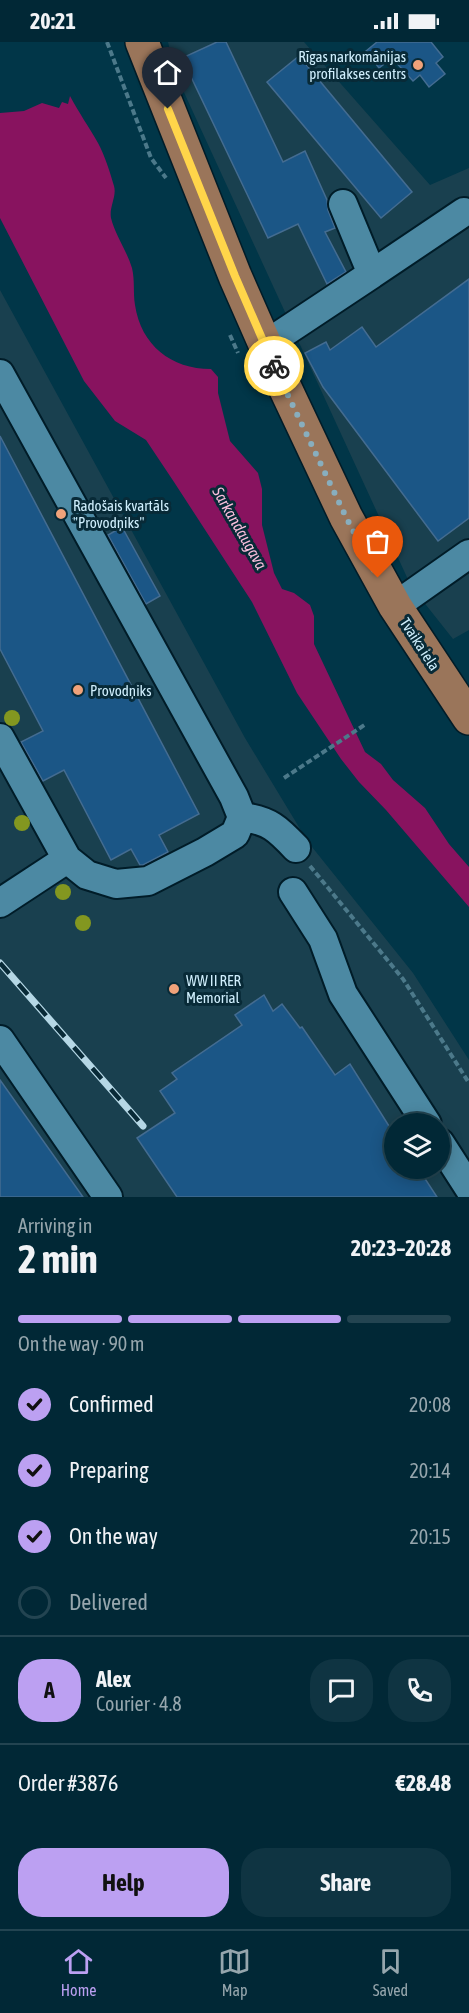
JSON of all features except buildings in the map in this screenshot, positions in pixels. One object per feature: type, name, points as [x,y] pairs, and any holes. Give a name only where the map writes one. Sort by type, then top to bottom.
[{"type":"main road","name":"Tvaika iela","points":[[142,42],[235,276],[346,517],[395,606],[469,718]]},
{"type":"lane","points":[[343,204],[372,274]]},
{"type":"lane","points":[[265,345],[464,212]]},
{"type":"lane","points":[[0,374],[234,797],[242,817],[235,834],[206,852],[148,881],[116,884],[87,875],[67,859],[0,738]]},
{"type":"lane","points":[[395,606],[469,554]]},
{"type":"lane","points":[[242,817],[259,818],[276,827],[297,848]]},
{"type":"lane","points":[[0,903],[67,859]]},
{"type":"lane","points":[[293,892],[323,939],[343,994],[420,1113]]},
{"type":"lane","points":[[0,1040],[108,1197]]},
{"type":"lane","points":[[450,1159],[469,1188]]},
{"type":"path","points":[[107,42],[151,158],[168,182]]},
{"type":"path","points":[[284,778],[366,724]]},
{"type":"path","points":[[297,848],[403,980],[469,1083]]},
{"type":"shaded area","points":[[168,42],[304,42],[430,185],[469,168],[469,630],[453,639],[411,586],[176,75]]},
{"type":"shaded area","points":[[0,290],[245,738],[308,842],[413,973],[469,1060],[469,1197],[0,1197]]},
{"type":"water","name":"Sarkandaugava","points":[[70,96],[98,143],[111,175],[115,190],[111,218],[132,268],[135,305],[144,332],[160,352],[171,359],[183,365],[211,369],[218,377],[218,393],[230,441],[258,473],[262,489],[262,525],[274,573],[282,589],[294,593],[310,605],[314,616],[314,644],[365,752],[381,764],[393,780],[425,808],[449,844],[469,867],[469,907],[341,759],[297,693],[252,602],[146,440],[115,421],[84,381],[0,218],[0,113],[24,111],[42,103],[59,108],[62,102],[68,104]]},
{"type":"railway","points":[[0,963],[143,1126]]},
{"type":"way so far","points":[[274,366],[346,517],[378,578]]},
{"type":"place","name":"Rīgas narkomānijas profilakses centrs","points":[[418,65]]},
{"type":"place","name":"Radošais kvartāls \"Provodņiks\"","points":[[61,514]]},
{"type":"place","name":"Provodņiks","points":[[78,690]]},
{"type":"place","name":"WW II RER Memorial","points":[[174,989]]},
{"type":"route","points":[[168,109],[274,366]]}]
